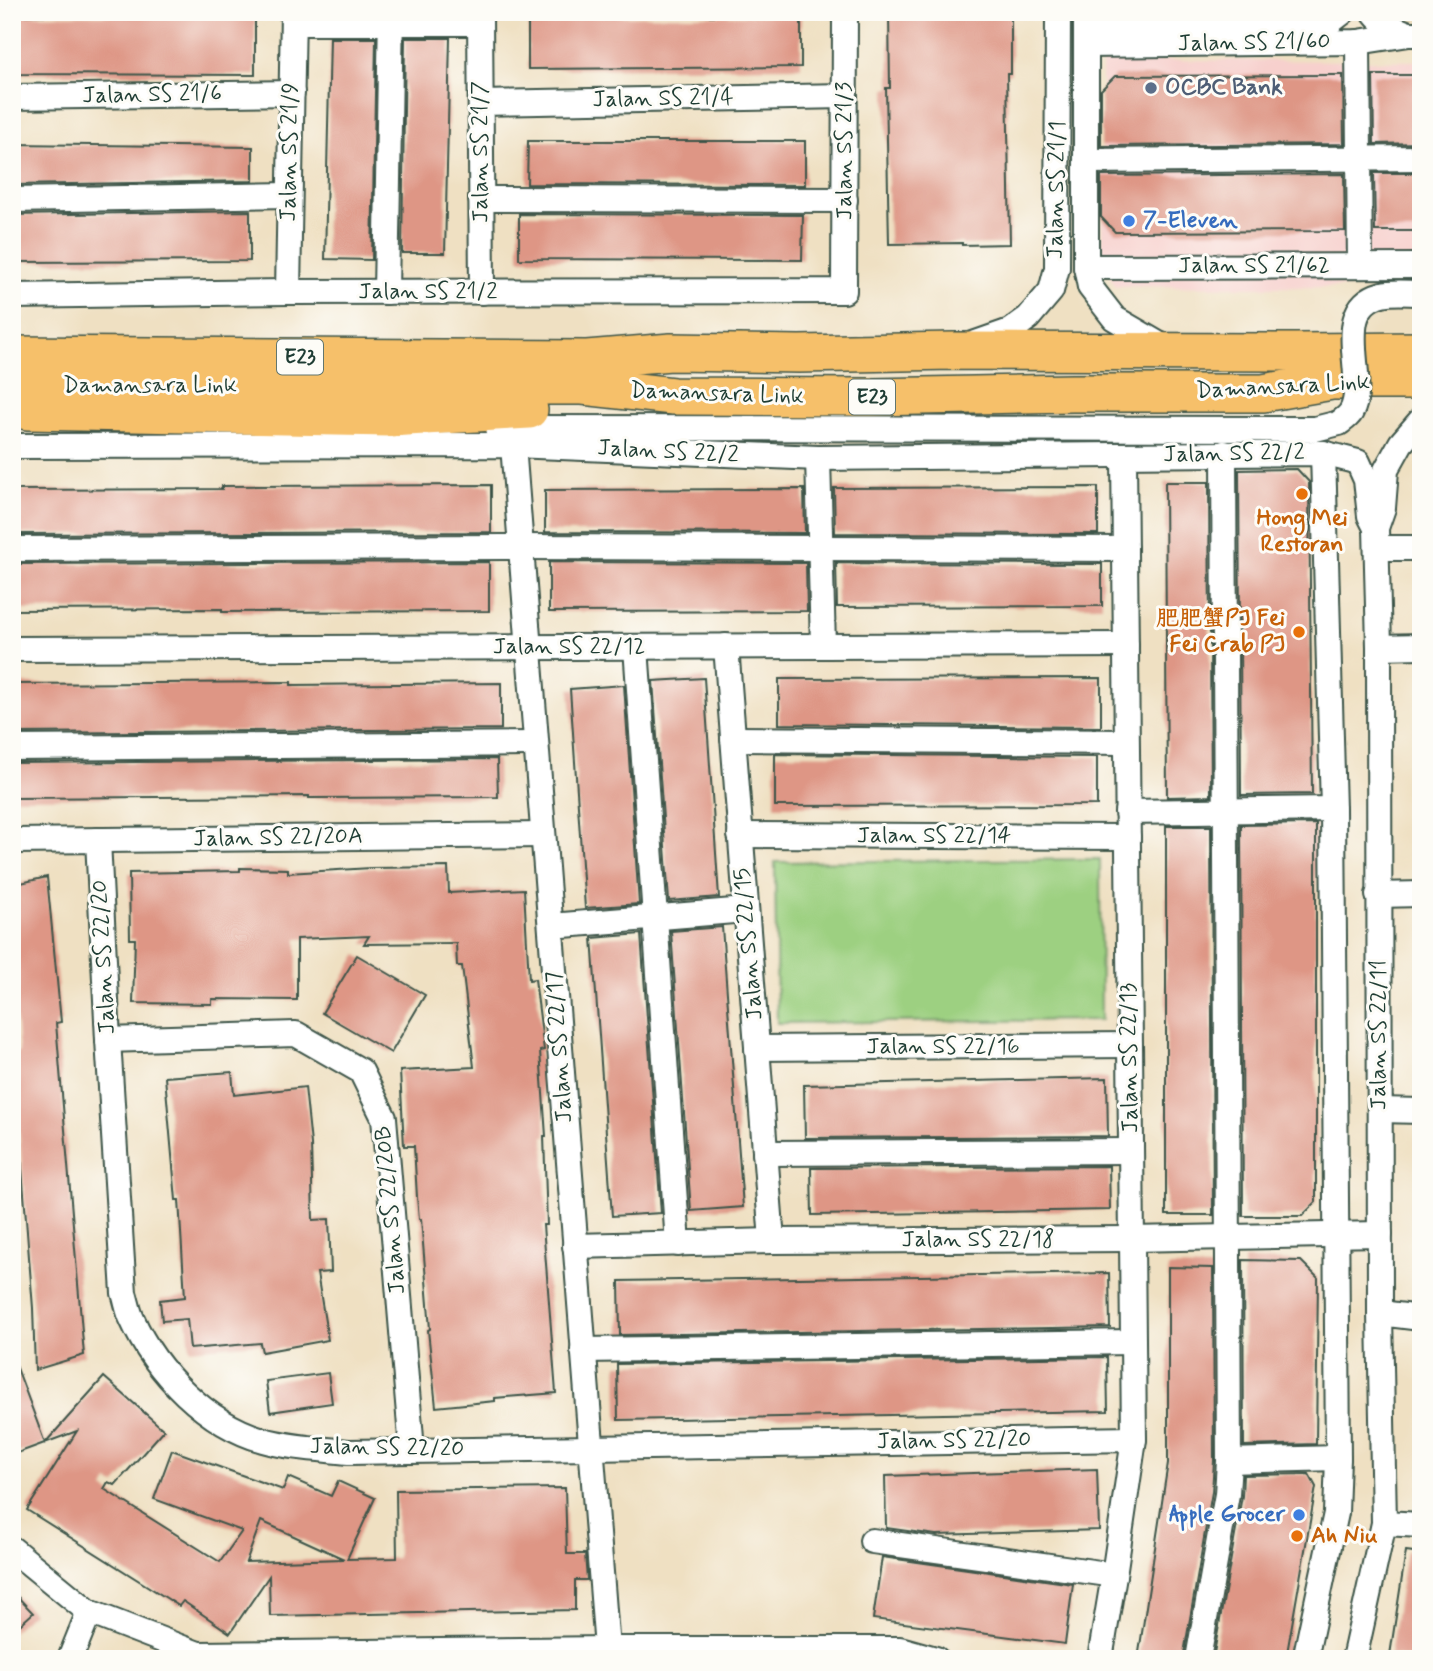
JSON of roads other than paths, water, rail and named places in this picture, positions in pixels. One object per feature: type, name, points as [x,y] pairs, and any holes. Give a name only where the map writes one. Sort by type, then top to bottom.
[{"type":"highway","points":[[12,330],[585,337],[671,352]]},
{"type":"highway","name":"Damansara Link","points":[[12,386],[585,373],[671,352],[799,354],[953,351],[1421,351]]},
{"type":"highway","name":"Damansara Link","points":[[12,355],[585,373],[673,396],[1263,393],[1332,381],[1421,382]]},
{"type":"highway","points":[[1263,393],[1336,403],[1421,405]]},
{"type":"highway","points":[[12,411],[389,418],[504,410],[584,409],[673,396]]},
{"type":"street","name":"Jalan SS 21/3","points":[[844,290],[845,12]]},
{"type":"street","name":"Jalan SS 21/1","points":[[953,351],[1010,331],[1028,318],[1051,290],[1057,268],[1058,12]]},
{"type":"street","name":"Jalan SS 21/60","points":[[1086,28],[1118,20],[1222,19],[1320,25],[1330,22],[1343,12]]},
{"type":"street","points":[[1374,12],[1381,21],[1394,29],[1415,34]]},
{"type":"street","points":[[293,17],[480,18]]},
{"type":"street","name":"Jalan SS 21/9","points":[[288,292],[293,17]]},
{"type":"street","points":[[386,292],[391,18]]},
{"type":"street","name":"Jalan SS 21/7","points":[[480,18],[482,292]]},
{"type":"street","name":"Jalan SS 21/1","points":[[1086,28],[1086,267],[1090,287],[1114,318],[1170,351]]},
{"type":"street","name":"Jalan SS 21/60","points":[[1086,28],[1358,42],[1415,34]]},
{"type":"street","points":[[1358,42],[1360,266]]},
{"type":"street","name":"Jalan SS 21/6","points":[[12,97],[292,93]]},
{"type":"street","name":"Jalan SS 21/4","points":[[481,103],[845,96]]},
{"type":"street","points":[[1087,161],[1421,158]]},
{"type":"street","points":[[12,200],[289,195]]},
{"type":"street","points":[[481,199],[845,200]]},
{"type":"street","name":"Jalan SS 21/62","points":[[1086,267],[1421,266]]},
{"type":"street","name":"Jalan SS 21/2","points":[[12,296],[844,290]]},
{"type":"street","points":[[389,418],[502,428],[1315,429],[1339,423],[1350,414],[1356,398],[1354,326],[1358,313],[1366,303],[1379,295],[1394,292],[1421,293]]},
{"type":"street","name":"Jalan SS 22/11","points":[[1354,1659],[1384,1523],[1378,895],[1379,647],[1376,538],[1383,508],[1386,470],[1411,443],[1421,420]]},
{"type":"street","name":"Jalan SS 22/2","points":[[12,446],[513,445],[818,458],[1323,453],[1358,462],[1366,480],[1370,516],[1376,538]]},
{"type":"street","name":"Jalan SS 22/17","points":[[513,445],[607,1649]]},
{"type":"street","points":[[1198,1659],[1227,1494],[1229,1461],[1224,453]]},
{"type":"street","points":[[1305,1659],[1336,1513],[1338,1458],[1333,809],[1323,453]]},
{"type":"street","name":"Jalan SS 22/13","points":[[1100,1659],[1134,1438],[1124,456]]},
{"type":"street","points":[[818,458],[823,646]]},
{"type":"street","points":[[1376,538],[1421,548]]},
{"type":"street","points":[[12,550],[521,547],[1125,549]]},
{"type":"street","name":"Jalan SS 22/12","points":[[12,649],[1126,645]]},
{"type":"street","name":"Jalan SS 22/15","points":[[726,646],[772,1241]]},
{"type":"street","points":[[1379,647],[1421,646]]},
{"type":"street","points":[[636,647],[678,1244]]},
{"type":"street","points":[[733,739],[1126,742]]},
{"type":"street","points":[[12,748],[536,744]]},
{"type":"street","points":[[1127,812],[1333,809]]},
{"type":"street","name":"Jalan SS 22/20A","points":[[12,841],[543,835]]},
{"type":"street","name":"Jalan SS 22/14","points":[[740,835],[1128,837]]},
{"type":"street","name":"Jalan SS 22/20","points":[[98,840],[124,1293],[131,1318],[153,1356],[206,1413],[234,1429],[263,1440],[307,1448],[349,1451],[1134,1438]]},
{"type":"street","points":[[1378,895],[1421,894]]},
{"type":"street","points":[[551,926],[746,910]]},
{"type":"street","name":"Jalan SS 22/20B","points":[[108,1040],[296,1034],[361,1071],[384,1118],[412,1450]]},
{"type":"street","name":"Jalan SS 22/16","points":[[757,1048],[1129,1045]]},
{"type":"street","points":[[1380,1110],[1421,1111]]},
{"type":"street","points":[[765,1153],[1130,1151]]},
{"type":"street","name":"Jalan SS 22/18","points":[[575,1247],[772,1241],[1132,1239],[1380,1234]]},
{"type":"street","points":[[1381,1313],[1421,1318]]},
{"type":"street","points":[[583,1350],[1133,1342]]},
{"type":"street","points":[[1229,1461],[1338,1458]]},
{"type":"street","points":[[1384,1523],[1421,1525]]},
{"type":"street","points":[[872,1541],[1114,1575]]},
{"type":"street","points":[[12,1549],[89,1612],[198,1654],[900,1649],[936,1659]]},
{"type":"street","points":[[70,1659],[89,1612]]},
{"type":"place","name":"OCBC Bank","points":[[1151,88]]},
{"type":"place","name":"7-Eleven","points":[[1129,221]]},
{"type":"place","name":"Hong Mei Restoran","points":[[1302,494]]},
{"type":"place","name":"肥肥蟹PJ Fei Fei Crab PJ","points":[[1299,632]]},
{"type":"place","name":"Apple Grocer","points":[[1299,1515]]},
{"type":"place","name":"Ah Niu","points":[[1297,1536]]}]
